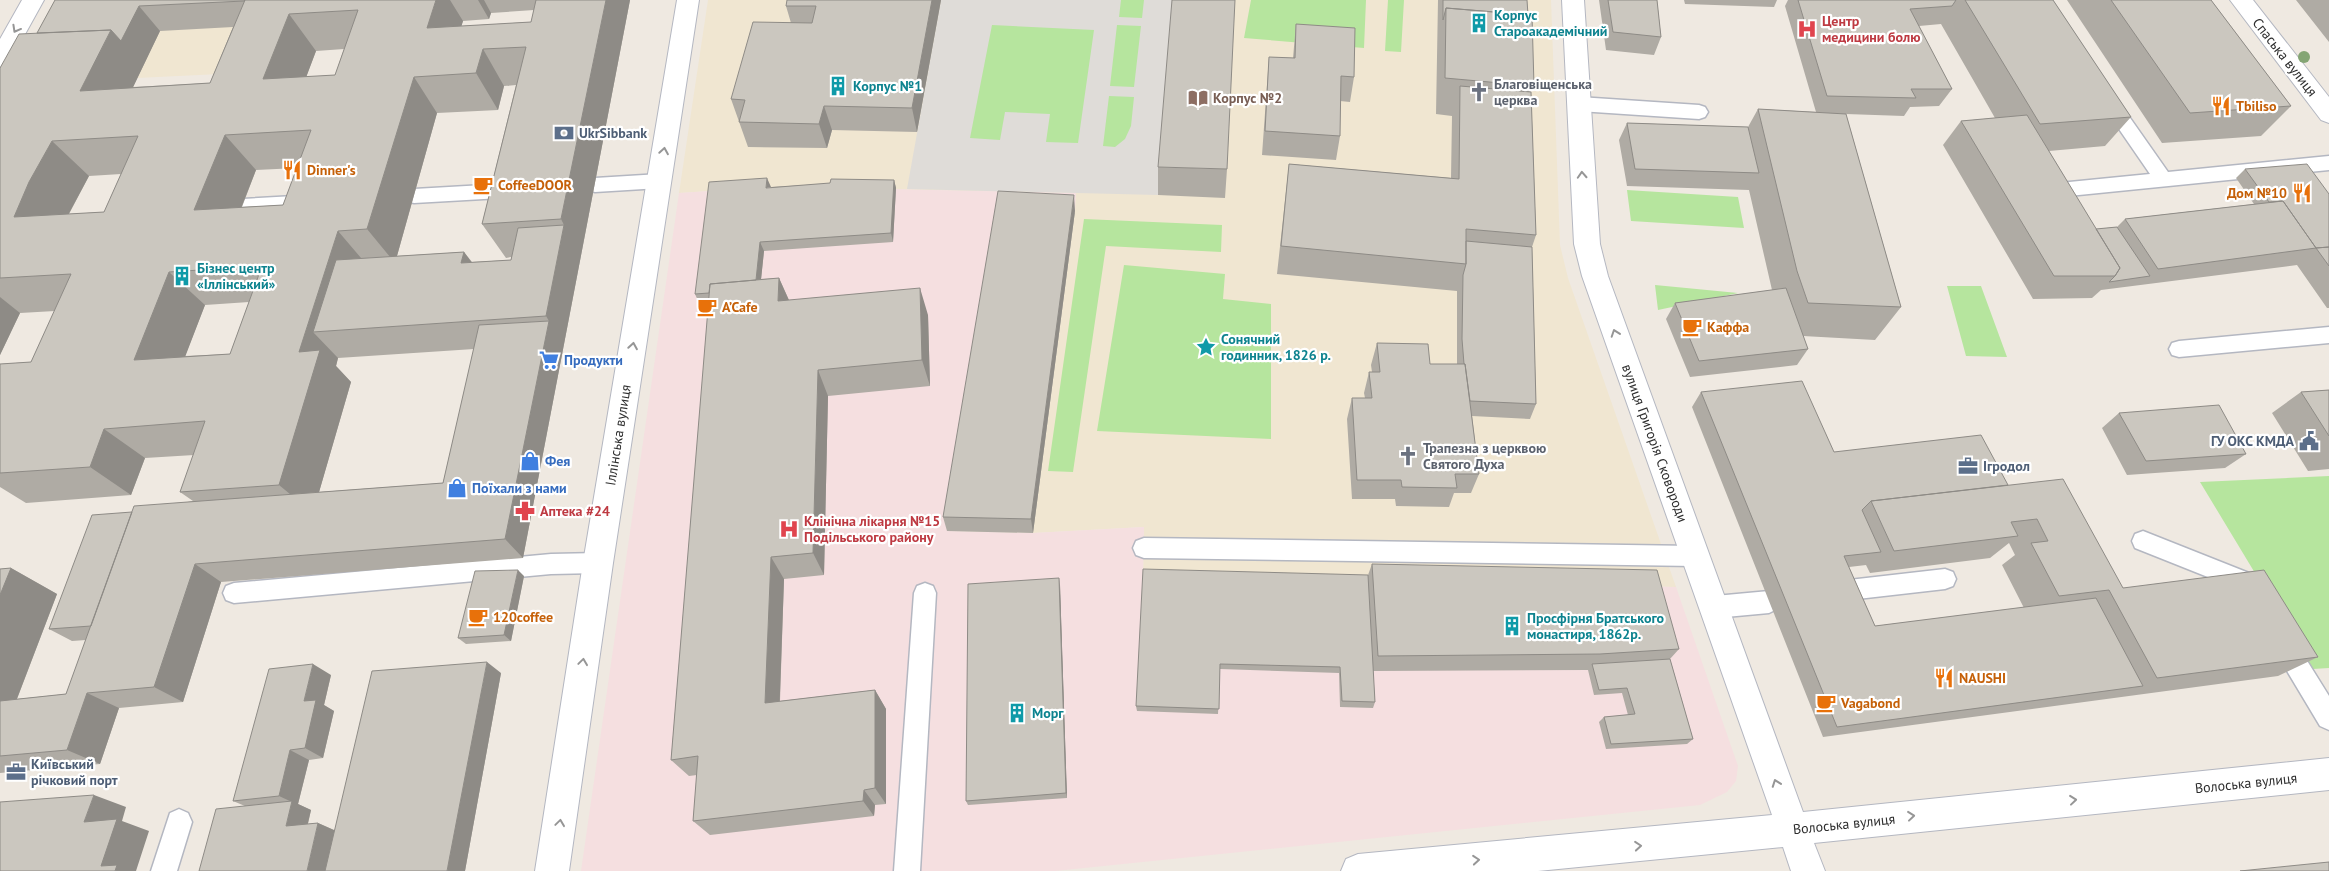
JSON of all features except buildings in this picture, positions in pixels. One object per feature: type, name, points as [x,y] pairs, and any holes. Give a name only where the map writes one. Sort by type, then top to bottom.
[{"type":"street","points":[[0,59],[33,0]]},
{"type":"street","name":"Іллінська вулиця","points":[[552,871],[598,563],[688,0]]},
{"type":"street","name":"вулиця Григорія Сковороди","points":[[1573,0],[1587,244],[1595,276],[1808,871]]},
{"type":"street","name":"Спаська вулиця","points":[[2241,0],[2329,114]]},
{"type":"street","name":"Волоська вулиця","points":[[1358,871],[1720,838],[2329,774]]},
{"type":"lane","points":[[2106,96],[2164,180]]},
{"type":"lane","points":[[1578,104],[1699,112]]},
{"type":"lane","points":[[2049,191],[2329,163]]},
{"type":"lane","points":[[595,185],[660,181]]},
{"type":"lane","points":[[414,196],[521,189]]},
{"type":"lane","points":[[242,206],[327,201]]},
{"type":"lane","points":[[2179,349],[2329,335]]},
{"type":"lane","points":[[2143,541],[2246,582],[2329,718]]},
{"type":"lane","points":[[1144,548],[1695,556]]},
{"type":"lane","points":[[234,593],[551,564],[598,563]]},
{"type":"lane","points":[[1840,591],[1945,579]]},
{"type":"lane","points":[[907,871],[925,592]]},
{"type":"lane","points":[[1715,607],[1769,602]]},
{"type":"lane","points":[[164,871],[179,822]]},
{"type":"shaded area","points":[[56,0],[287,0],[259,72],[137,78],[143,66]]},
{"type":"shaded area","points":[[708,0],[1551,0],[1560,245],[1568,278],[1676,587],[1143,575],[1144,527],[1033,533],[947,531],[1076,193],[834,188],[770,197],[770,187],[679,193]]},
{"type":"shaded area","points":[[941,0],[1121,0],[1119,17],[1142,18],[1144,0],[1174,0],[1158,195],[907,189]],"holes":[[[992,25],[1094,30],[1078,143],[1046,142],[1050,114],[1005,112],[1000,140],[970,138]],[[1117,25],[1141,26],[1134,87],[1110,86]],[[1109,96],[1134,97],[1131,126],[1125,139],[1115,147],[1103,146]]]},
{"type":"shaded area","name":"Клінічна лікарня №15 Подільського району","points":[[771,187],[770,196],[834,188],[1076,193],[1075,211],[947,531],[1033,533],[1144,527],[1143,575],[1676,587],[1738,766],[1736,781],[1727,792],[1700,805],[1055,871],[581,871],[679,193]]},
{"type":"green space","points":[[962,0],[1166,0],[1148,186],[930,179]]},
{"type":"green space","points":[[1251,0],[1366,0],[1364,48],[1244,38]]},
{"type":"green space","points":[[1388,0],[1404,0],[1401,52],[1385,51]]},
{"type":"green space","points":[[1627,190],[1738,197],[1744,228],[1631,221]]},
{"type":"green space","points":[[1084,219],[1222,225],[1221,252],[1106,246],[1073,472],[1048,471]]},
{"type":"green space","points":[[1124,265],[1225,274],[1223,299],[1271,304],[1271,439],[1097,431]]},
{"type":"green space","points":[[1655,285],[1738,293],[1658,310]]},
{"type":"green space","points":[[1947,286],[1981,286],[2007,357],[1966,356]]},
{"type":"green space","points":[[2329,476],[2329,668],[2313,669],[2200,482]]},
{"type":"place","name":"Корпус Староакадемічний","points":[[1479,23]]},
{"type":"place","name":"Центр медицини болю","points":[[1807,29]]},
{"type":"place","name":"Корпус №1","points":[[838,86]]},
{"type":"place","name":"Благовіщенська церква","points":[[1479,92]]},
{"type":"place","name":"Корпус №2","points":[[1198,98]]},
{"type":"place","name":"Tbiliso","points":[[2221,106]]},
{"type":"place","name":"UkrSibbank","points":[[564,133]]},
{"type":"place","name":"Dinner's","points":[[292,170]]},
{"type":"place","name":"CoffeeDOOR","points":[[483,185]]},
{"type":"place","name":"Дом №10","points":[[2302,193]]},
{"type":"place","name":"Бізнес центр «Іллінський»","points":[[182,276]]},
{"type":"place","name":"A’Cafe","points":[[707,307]]},
{"type":"place","name":"Каффа","points":[[1692,327]]},
{"type":"place","name":"Сонячний годинник, 1826 р.","points":[[1206,347]]},
{"type":"place","name":"Продукти","points":[[549,360]]},
{"type":"place","name":"ГУ ОКС КМДА","points":[[2309,441]]},
{"type":"place","name":"Трапезна з церквою Святого Духа","points":[[1408,456]]},
{"type":"place","name":"Фея","points":[[530,461]]},
{"type":"place","name":"Ігродол","points":[[1968,466]]},
{"type":"place","name":"Поїхали з нами","points":[[457,488]]},
{"type":"place","name":"Аптека #24","points":[[525,511]]},
{"type":"place","name":"Клінічна лікарня №15 Подільського району","points":[[789,529]]},
{"type":"place","name":"120coffee","points":[[478,617]]},
{"type":"place","name":"Просфірня Братського монастиря, 1862р.","points":[[1512,626]]},
{"type":"place","name":"NAUSHI","points":[[1944,678]]},
{"type":"place","name":"Vagabond","points":[[1826,703]]},
{"type":"place","name":"Морг","points":[[1017,713]]},
{"type":"place","name":"Київський річковий порт","points":[[16,772]]}]
